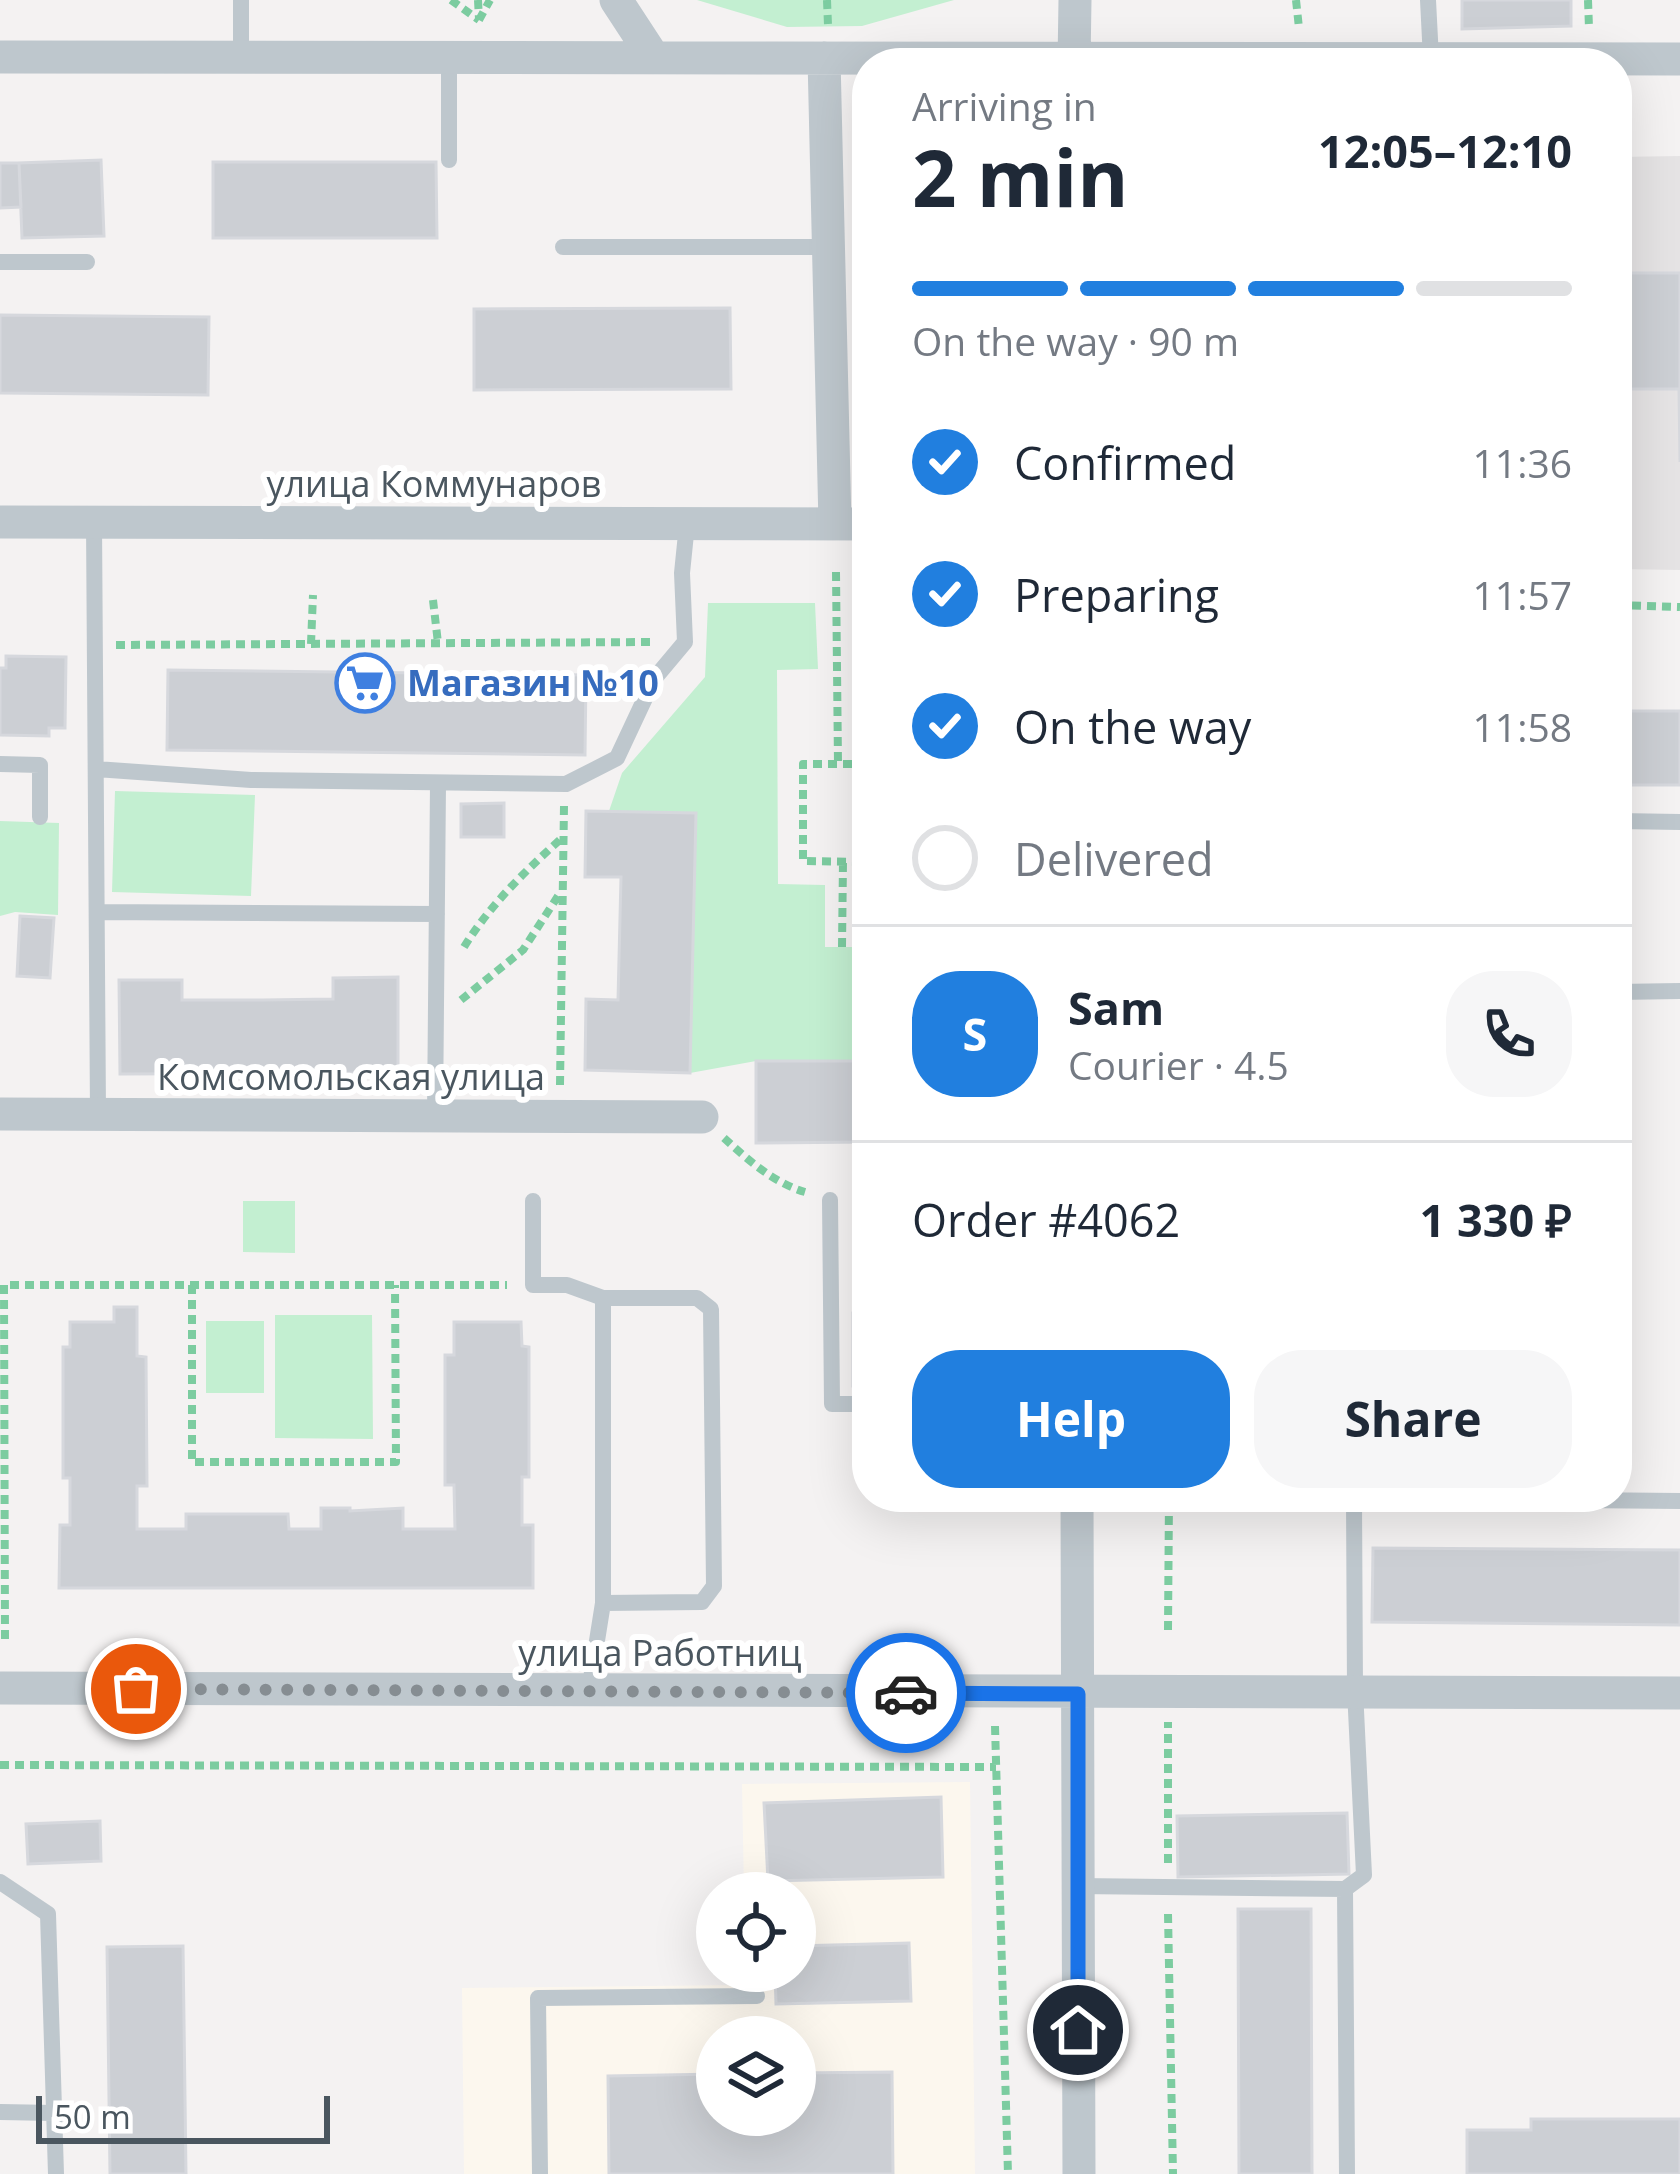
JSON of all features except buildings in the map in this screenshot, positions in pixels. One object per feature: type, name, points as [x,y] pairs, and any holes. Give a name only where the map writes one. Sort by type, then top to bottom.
[{"type":"street","points":[[616,0],[652,55]]},
{"type":"street","points":[[1074,48],[1075,0]]},
{"type":"street","points":[[0,57],[652,55],[826,42],[904,48]]},
{"type":"street","points":[[826,42],[829,247],[851,524]]},
{"type":"street","points":[[1632,59],[1680,59]]},
{"type":"street","name":"улица Коммунаров","points":[[0,522],[851,524]]},
{"type":"street","name":"Комсомольская улица","points":[[0,1114],[702,1117]]},
{"type":"street","points":[[1077,1512],[1079,2174]]},
{"type":"street","name":"улица Работниц","points":[[0,1688],[1680,1693]]},
{"type":"lane","points":[[241,0],[241,56]]},
{"type":"lane","points":[[1428,0],[1430,48]]},
{"type":"lane","points":[[449,56],[449,160]]},
{"type":"lane","points":[[563,248],[829,247]]},
{"type":"lane","points":[[0,262],[87,262]]},
{"type":"lane","points":[[94,522],[98,1114]]},
{"type":"lane","points":[[96,770],[250,780],[566,784],[617,758],[654,679],[685,642],[682,573],[687,524]]},
{"type":"lane","points":[[0,764],[40,765],[40,817]]},
{"type":"lane","points":[[435,1116],[438,784]]},
{"type":"lane","points":[[1632,821],[1680,822]]},
{"type":"lane","points":[[97,912],[437,914]]},
{"type":"lane","points":[[1632,992],[1680,991]]},
{"type":"lane","points":[[830,1200],[832,1404],[852,1404]]},
{"type":"lane","points":[[533,1201],[533,1285],[567,1285],[603,1298],[703,1300],[713,1315],[712,1593],[695,1603],[603,1603]]},
{"type":"lane","points":[[589,1691],[603,1603],[603,1298]]},
{"type":"lane","points":[[1632,1501],[1680,1501]]},
{"type":"lane","points":[[1078,1886],[1345,1889],[1364,1875],[1355,1690],[1354,1512]]},
{"type":"lane","points":[[0,1882],[48,1914],[56,2174]]},
{"type":"lane","points":[[1345,1889],[1348,2174]]},
{"type":"lane","points":[[540,2174],[538,1998],[757,1996]]},
{"type":"lane","points":[[0,2112],[54,2113]]},
{"type":"path","points":[[452,0],[479,20]]},
{"type":"path","points":[[478,0],[479,20]]},
{"type":"path","points":[[479,20],[490,0]]},
{"type":"path","points":[[826,42],[827,0]]},
{"type":"path","points":[[836,572],[838,764]]},
{"type":"path","points":[[311,644],[313,595]]},
{"type":"path","points":[[434,600],[438,643]]},
{"type":"path","points":[[1632,605],[1680,607]]},
{"type":"path","points":[[95,645],[685,642]]},
{"type":"path","points":[[852,764],[803,764],[803,861],[852,862]]},
{"type":"path","points":[[560,1117],[566,784]]},
{"type":"path","points":[[436,991],[479,922],[562,837]]},
{"type":"path","points":[[842,947],[843,862]]},
{"type":"path","points":[[436,1018],[523,950],[562,891]]},
{"type":"path","points":[[702,1117],[747,1159],[791,1188],[830,1200]]},
{"type":"path","points":[[5,1639],[4,1285],[533,1285]]},
{"type":"path","points":[[192,1285],[192,1462],[396,1462],[395,1285]]},
{"type":"path","points":[[1168,1630],[1169,1512]]},
{"type":"path","points":[[994,1712],[1007,2174]]},
{"type":"path","points":[[1168,1714],[1173,2174]]},
{"type":"path","points":[[0,1765],[996,1767]]},
{"type":"shaded area","points":[[1680,156],[1680,570],[1632,569],[1632,157]]},
{"type":"shaded area","points":[[970,1782],[975,2174],[464,2174],[462,1988],[696,1986],[696,1992],[816,1992],[816,1872],[744,1872],[742,1784]]},
{"type":"green space","points":[[697,0],[954,0],[862,26],[787,27]]},
{"type":"green space","points":[[708,603],[815,603],[818,669],[777,670],[778,884],[825,885],[825,947],[852,947],[852,1061],[756,1061],[690,1073],[695,813],[609,811],[622,773],[705,677]]},
{"type":"green space","points":[[115,791],[255,795],[251,896],[112,892]]},
{"type":"green space","points":[[0,821],[59,823],[58,915],[15,912],[0,916]]},
{"type":"green space","points":[[243,1201],[295,1201],[295,1253],[243,1252]]},
{"type":"green space","points":[[275,1315],[372,1315],[373,1439],[275,1438]]},
{"type":"green space","points":[[206,1321],[264,1321],[264,1393],[206,1393]]},
{"type":"way so far","points":[[136,1689],[906,1693]]},
{"type":"place","name":"Магазин №10","points":[[365,683]]},
{"type":"route","points":[[906,1693],[1078,1694],[1078,2030]]}]
